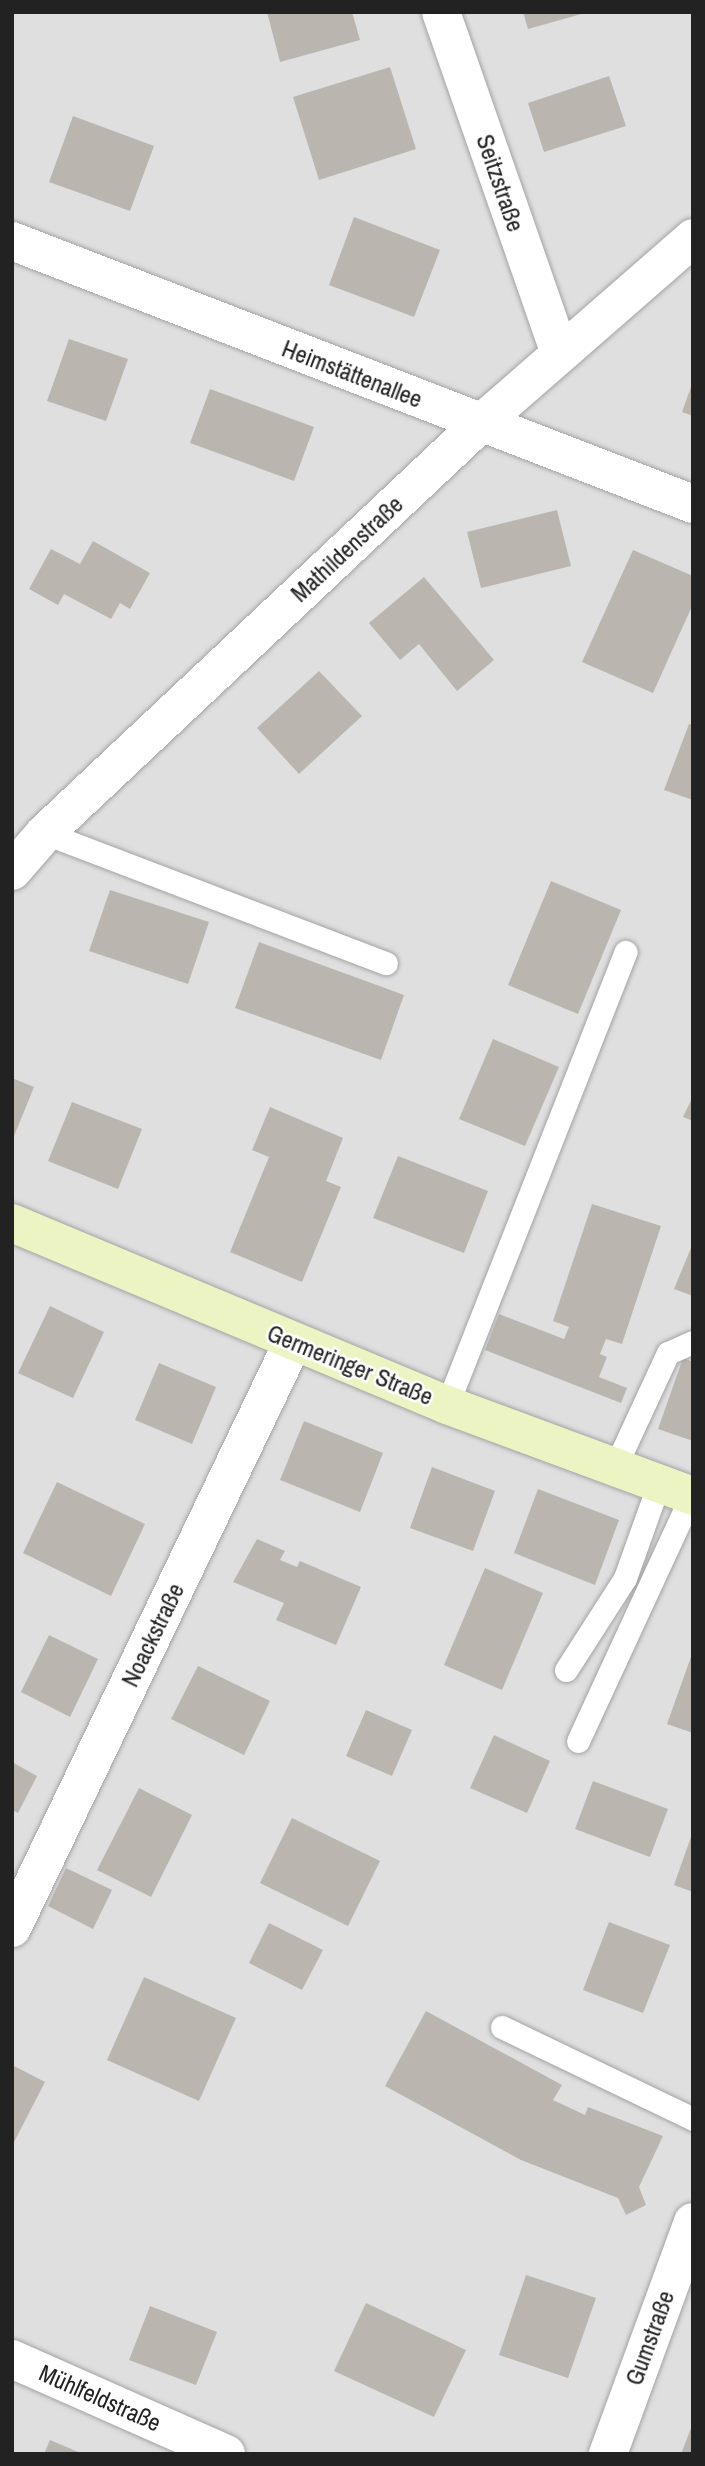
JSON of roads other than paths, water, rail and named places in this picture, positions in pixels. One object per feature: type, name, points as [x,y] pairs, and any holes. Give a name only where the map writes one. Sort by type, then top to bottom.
[{"type":"main road","name":"Germeringer Straße","points":[[12,1223],[447,1405],[681,1492]]},
{"type":"street","name":"Seitzstraße","points":[[441,12],[560,353]]},
{"type":"street","name":"Mathildenstraße","points":[[12,872],[45,833],[480,424],[693,238]]},
{"type":"street","name":"Heimstättenallee","points":[[12,242],[693,504]]},
{"type":"street","name":"Noackstraße","points":[[12,1928],[293,1342]]},
{"type":"street","name":"Gumstraße","points":[[608,2454],[693,2222]]},
{"type":"street","name":"Mühlfeldstraße","points":[[12,2359],[226,2454]]},
{"type":"lane","points":[[45,833],[386,963]]},
{"type":"lane","points":[[447,1405],[625,952]]},
{"type":"lane","points":[[615,1467],[668,1353],[693,1342]]},
{"type":"lane","points":[[566,1670],[681,1492]]},
{"type":"lane","points":[[578,1741],[681,1492]]},
{"type":"lane","points":[[502,2027],[693,2119]]}]
